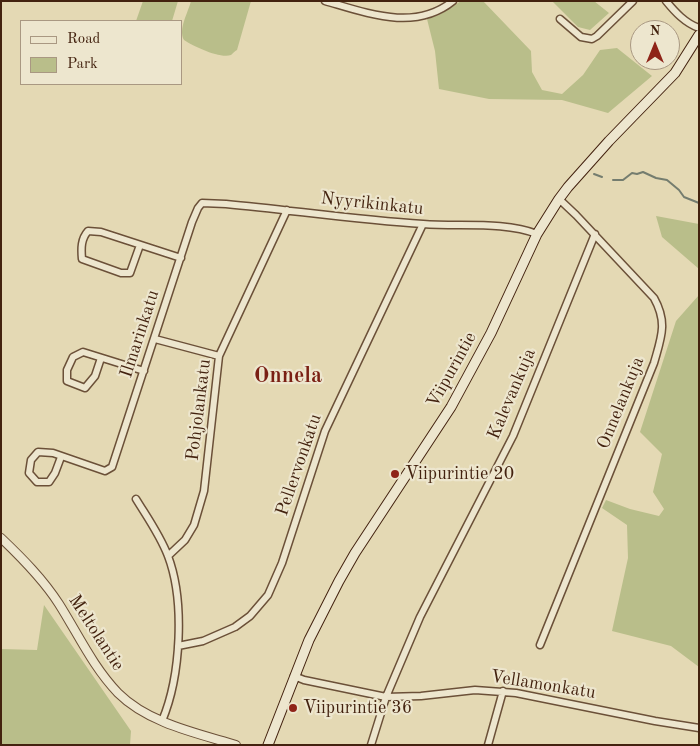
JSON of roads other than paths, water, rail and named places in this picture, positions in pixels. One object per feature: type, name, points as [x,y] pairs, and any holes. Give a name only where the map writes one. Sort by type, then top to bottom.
[{"type":"main road","name":"Viipurintie","points":[[268,745],[294,676],[323,612],[355,553],[451,407],[491,333],[537,234],[559,199],[609,141],[676,73],[699,36]]},
{"type":"street","points":[[325,1],[384,17],[404,19],[430,15],[453,1]]},
{"type":"street","points":[[560,19],[581,37],[592,39],[633,1]]},
{"type":"street","points":[[666,1],[676,13],[690,24],[699,28]]},
{"type":"street","name":"Onnelankuja","points":[[540,645],[654,363],[663,322],[654,298],[595,234],[559,199]]},
{"type":"street","name":"Nyyrikinkatu","points":[[202,203],[209,202],[423,224],[499,226],[524,229],[537,234]]},
{"type":"street","name":"Ilmarinkatu","points":[[62,457],[105,471],[112,467],[192,222],[202,203]]},
{"type":"street","name":"Pohjolankatu","points":[[168,556],[184,540],[194,525],[204,491],[219,356],[287,210]]},
{"type":"street","name":"Pellervonkatu","points":[[178,646],[203,641],[235,627],[250,616],[268,595],[282,563],[325,431],[423,224]]},
{"type":"street","points":[[140,245],[130,273],[120,273],[82,259],[81,247],[84,236],[88,231],[101,232],[181,258]]},
{"type":"street","name":"Kalevankuja","points":[[371,745],[386,697],[420,617],[513,436],[595,234]]},
{"type":"street","points":[[155,339],[219,356]]},
{"type":"street","points":[[101,358],[95,376],[85,388],[67,381],[67,370],[74,357],[83,352],[144,371]]},
{"type":"street","points":[[38,452],[53,453],[62,457],[49,482],[37,482],[29,474],[31,460],[38,452]]},
{"type":"street","points":[[136,499],[155,529],[168,556],[177,593],[178,646],[170,698],[162,721]]},
{"type":"street","name":"Meltolantie","points":[[1,538],[43,582],[59,603],[97,668],[119,693],[142,711],[162,721],[236,745]]},
{"type":"street","name":"Vellamonkatu","points":[[294,676],[304,680],[386,697],[421,696],[475,690],[503,691],[699,728]]},
{"type":"street","points":[[488,745],[503,691]]},
{"type":"waterway","points":[[613,180],[623,180],[632,173],[643,172],[656,178],[667,180],[684,197],[699,203]]},
{"type":"waterway","points":[[594,174],[602,177]]},
{"type":"place","name":"Viipurintie 20","points":[[395,474]]},
{"type":"place","name":"Viipurintie 36","points":[[293,708]]},
{"type":"district","name":"Onnela","points":[[288,376]]}]
